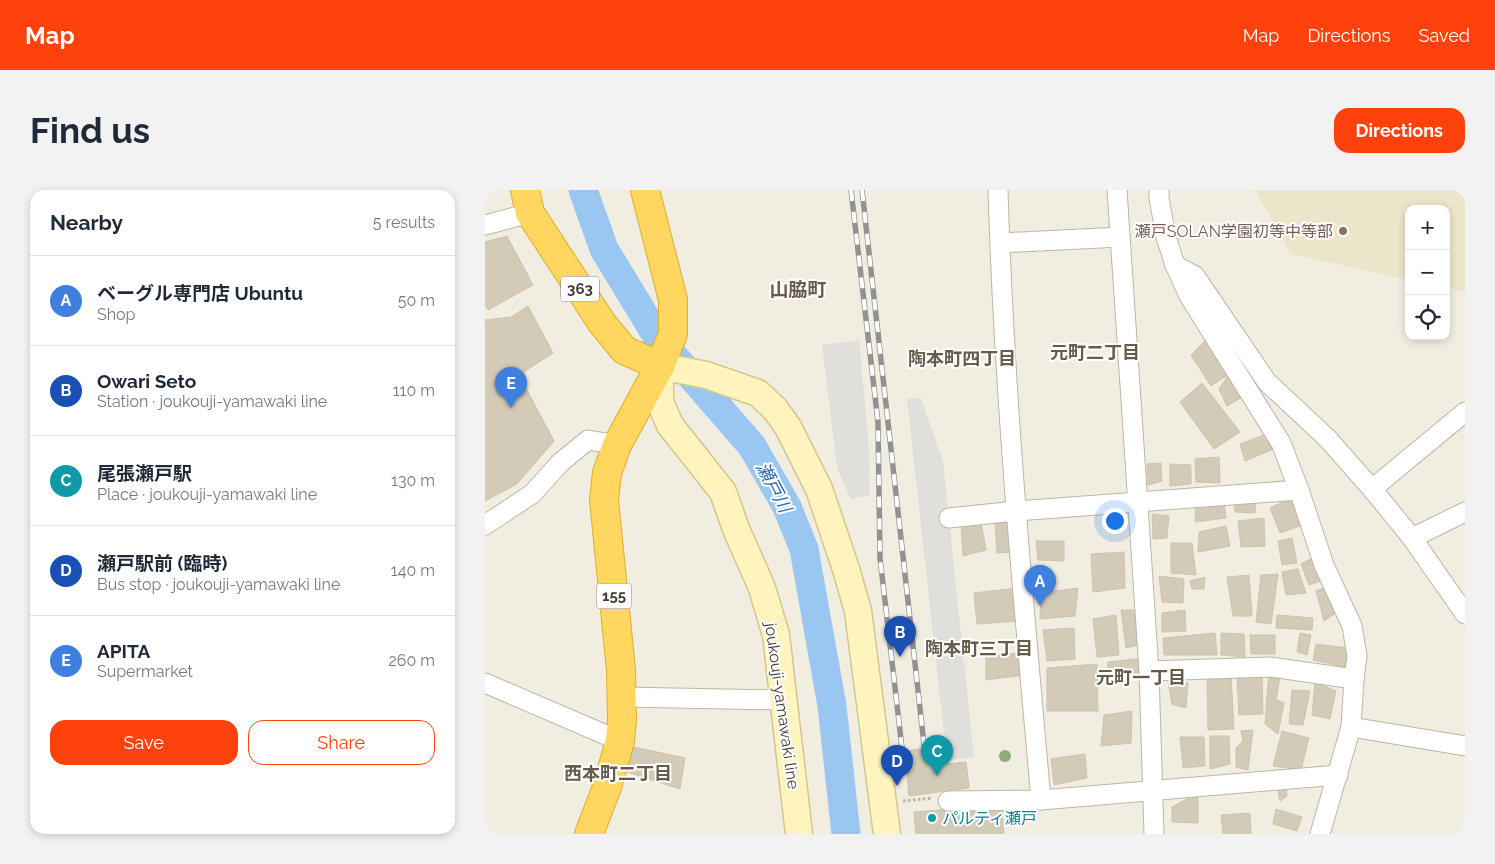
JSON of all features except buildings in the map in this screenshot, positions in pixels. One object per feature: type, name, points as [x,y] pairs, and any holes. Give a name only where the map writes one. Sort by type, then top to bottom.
[{"type":"highway","name":"155","points":[[589,834],[607,787],[620,741],[622,697],[605,500],[607,473],[617,444],[660,366],[673,334],[673,300],[645,190]]},
{"type":"highway","name":"363","points":[[527,202],[602,323],[624,350],[660,366]]},
{"type":"main road","points":[[660,366],[706,375],[758,394],[775,409],[788,427],[819,489],[858,610],[887,834]]},
{"type":"main road","name":"joukouji-yamawaki line","points":[[660,366],[660,402],[670,425],[723,492],[736,529],[762,588],[776,635],[799,834]]},
{"type":"street","points":[[998,190],[999,243],[1016,511],[1041,800]]},
{"type":"street","points":[[1117,190],[1149,671],[1154,834]]},
{"type":"street","points":[[1159,190],[1166,237],[1175,265],[1189,296],[1281,443],[1324,566],[1352,626],[1357,656],[1351,727],[1320,834]]},
{"type":"street","points":[[485,225],[527,202]]},
{"type":"street","points":[[999,243],[1120,237]]},
{"type":"street","points":[[1175,265],[1195,276],[1267,382],[1329,439],[1412,538],[1457,588],[1465,614]]},
{"type":"street","points":[[1372,489],[1465,412]]},
{"type":"street","points":[[485,525],[532,494],[561,462],[588,440],[617,444]]},
{"type":"street","points":[[949,518],[1016,511],[1299,490]]},
{"type":"street","points":[[1412,538],[1465,512]]},
{"type":"street","points":[[1149,671],[1269,667],[1354,679]]},
{"type":"street","points":[[485,683],[620,741]]},
{"type":"street","points":[[622,697],[784,700]]},
{"type":"street","points":[[1351,727],[1465,746]]},
{"type":"street","points":[[948,801],[1041,800],[1338,775]]},
{"type":"path","points":[[917,794],[917,800]]},
{"type":"path","points":[[902,801],[946,797],[948,801]]},
{"type":"shaded area","name":"瀬戸SOLAN学園初等中等部","points":[[1255,190],[1465,190],[1465,291],[1450,288],[1450,205],[1405,205],[1405,279],[1291,254]]},
{"type":"shaded area","points":[[859,340],[868,435],[870,495],[851,499],[837,468],[822,345]]},
{"type":"shaded area","points":[[921,398],[943,462],[974,757],[947,760],[907,399]]},
{"type":"waterway","name":"瀬戸川","points":[[583,190],[604,249],[658,338],[752,446],[787,507],[804,549],[832,706],[846,834]]},
{"type":"railway","points":[[851,190],[878,422],[880,558],[902,748]]},
{"type":"railway","points":[[862,190],[924,744]]},
{"type":"place","name":"瀬戸SOLAN学園初等中等部","points":[[1343,231]]},
{"type":"place","name":"APITA","points":[[511,408]]},
{"type":"place","name":"ベーグル専門店 Ubuntu","points":[[1040,606]]},
{"type":"place","name":"Owari Seto","points":[[900,657]]},
{"type":"place","name":"尾張瀬戸駅","points":[[937,776]]},
{"type":"place","name":"瀬戸駅前 (臨時)","points":[[897,786]]},
{"type":"place","name":"パルティ瀬戸","points":[[932,818]]},
{"type":"district","name":"山脇町","points":[[798,289]]},
{"type":"district","name":"元町二丁目","points":[[1095,352]]},
{"type":"district","name":"陶本町四丁目","points":[[962,358]]},
{"type":"district","name":"陶本町三丁目","points":[[979,648]]},
{"type":"district","name":"元町一丁目","points":[[1141,677]]},
{"type":"district","name":"西本町二丁目","points":[[618,773]]}]
